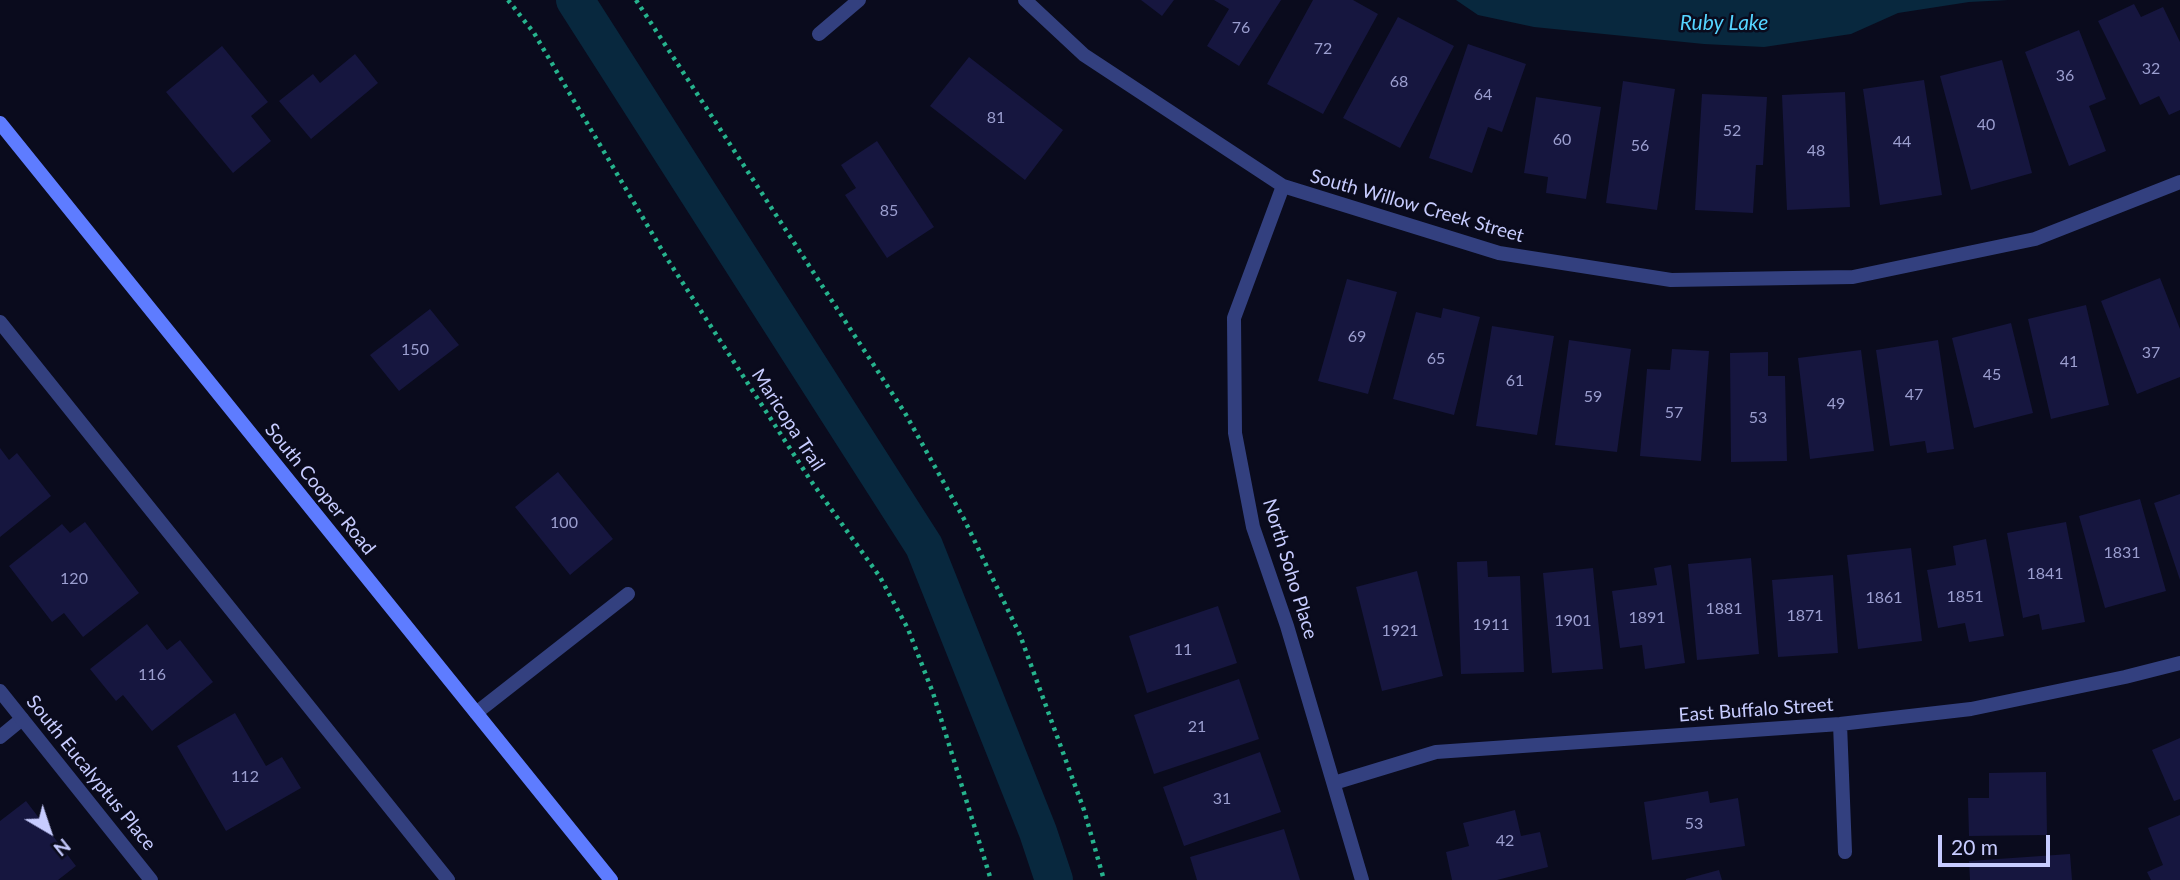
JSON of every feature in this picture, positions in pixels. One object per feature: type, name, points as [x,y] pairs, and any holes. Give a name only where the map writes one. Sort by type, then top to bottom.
[{"type":"main road","name":"South Cooper Road","points":[[0,123],[611,880]]},
{"type":"street","points":[[819,34],[859,0]]},
{"type":"street","name":"South Willow Creek Street","points":[[1025,0],[1084,55],[1283,187],[1499,253],[1671,280],[1853,277],[2035,239],[2180,182]]},
{"type":"street","name":"North Soho Place","points":[[1283,187],[1234,318],[1234,433],[1253,527],[1287,626],[1362,880]]},
{"type":"street","points":[[0,321],[448,880]]},
{"type":"street","points":[[476,713],[628,594]]},
{"type":"street","name":"East Buffalo Street","points":[[1334,783],[1436,752],[1840,724],[1971,709],[2180,663]]},
{"type":"street","name":"South Eucalyptus Place","points":[[0,691],[151,880]]},
{"type":"street","points":[[0,737],[22,719]]},
{"type":"street","points":[[1840,724],[1845,852]]},
{"type":"path","name":"Maricopa Trail","points":[[508,0],[534,33],[695,302],[811,481],[880,577],[908,629],[933,693],[991,880]]},
{"type":"path","points":[[636,0],[905,414],[964,519],[1020,635],[1084,810],[1104,880]]},
{"type":"water","name":"Ruby Lake","points":[[1456,0],[2008,0],[1969,2],[1898,13],[1851,34],[1764,47],[1704,44],[1534,27],[1478,15]]},
{"type":"building","points":[[1141,0],[1174,0],[1162,16]]},
{"type":"building","points":[[1214,0],[1281,0],[1239,66],[1207,46],[1229,9]]},
{"type":"building","points":[[1313,0],[1353,0],[1378,14],[1323,114],[1267,84]]},
{"type":"building","points":[[2134,4],[2141,17],[2163,7],[2180,42],[2180,110],[2169,115],[2159,96],[2140,105],[2098,21]]},
{"type":"building","points":[[1398,17],[1454,46],[1400,148],[1343,118]]},
{"type":"building","points":[[2079,30],[2106,99],[2089,106],[2106,151],[2069,166],[2025,52]]},
{"type":"building","points":[[1468,44],[1526,64],[1502,132],[1488,127],[1472,173],[1429,158]]},
{"type":"building","points":[[222,46],[268,102],[251,116],[271,141],[233,173],[166,92]]},
{"type":"building","points":[[355,54],[378,83],[311,139],[279,101],[313,74],[320,83]]},
{"type":"building","points":[[969,57],[1063,130],[1025,180],[930,106]]},
{"type":"building","points":[[2002,60],[2032,173],[1971,190],[1940,76]]},
{"type":"building","points":[[1924,80],[1942,195],[1880,205],[1863,89]]},
{"type":"building","points":[[1623,81],[1675,89],[1657,210],[1606,203]]},
{"type":"building","points":[[1845,92],[1850,207],[1787,210],[1782,95]]},
{"type":"building","points":[[1702,94],[1767,97],[1763,165],[1756,165],[1753,213],[1695,210]]},
{"type":"building","points":[[1536,97],[1601,107],[1586,199],[1546,193],[1548,177],[1524,173]]},
{"type":"building","points":[[877,141],[934,227],[887,258],[845,195],[856,188],[841,165]]},
{"type":"building","points":[[2160,278],[2180,329],[2180,377],[2137,394],[2101,301]]},
{"type":"building","points":[[1347,279],[1397,292],[1368,394],[1318,381]]},
{"type":"building","points":[[2086,305],[2109,405],[2051,419],[2028,319]]},
{"type":"building","points":[[1443,308],[1480,317],[1454,415],[1393,399],[1416,312],[1441,318]]},
{"type":"building","points":[[430,309],[459,345],[399,391],[370,355]]},
{"type":"building","points":[[2011,323],[2033,413],[1974,428],[1952,338]]},
{"type":"building","points":[[1492,326],[1554,336],[1537,435],[1476,426]]},
{"type":"building","points":[[1569,340],[1631,349],[1617,452],[1555,445]]},
{"type":"building","points":[[1938,340],[1954,449],[1927,453],[1925,441],[1890,446],[1876,350]]},
{"type":"building","points":[[1672,349],[1709,351],[1701,461],[1640,456],[1647,369],[1670,370]]},
{"type":"building","points":[[1861,350],[1874,451],[1810,459],[1798,358]]},
{"type":"building","points":[[1768,352],[1768,376],[1785,376],[1787,461],[1731,462],[1730,353]]},
{"type":"building","points":[[0,448],[9,460],[17,453],[51,496],[0,537]]},
{"type":"building","points":[[558,472],[613,539],[570,575],[515,507]]},
{"type":"building","points":[[2180,494],[2180,580],[2154,503]]},
{"type":"building","points":[[2140,499],[2166,591],[2105,608],[2079,516]]},
{"type":"building","points":[[85,522],[139,593],[83,637],[64,613],[52,622],[9,566],[62,524],[70,533]]},
{"type":"building","points":[[2066,522],[2085,622],[2042,630],[2039,614],[2023,618],[2007,533]]},
{"type":"building","points":[[1986,539],[2004,636],[1969,642],[1965,623],[1938,628],[1927,570],[1956,565],[1953,546]]},
{"type":"building","points":[[1911,548],[1922,641],[1858,649],[1847,555]]},
{"type":"building","points":[[1751,558],[1759,654],[1697,660],[1688,564]]},
{"type":"building","points":[[1487,561],[1488,577],[1520,576],[1524,672],[1461,674],[1457,562]]},
{"type":"building","points":[[1671,565],[1685,663],[1645,669],[1642,645],[1620,648],[1612,591],[1657,585],[1654,568]]},
{"type":"building","points":[[1593,568],[1603,669],[1552,673],[1543,573]]},
{"type":"building","points":[[1417,571],[1443,676],[1382,691],[1356,587]]},
{"type":"building","points":[[1833,575],[1838,653],[1778,657],[1772,580]]},
{"type":"building","points":[[1218,606],[1237,663],[1147,693],[1129,636]]},
{"type":"building","points":[[147,624],[167,650],[180,640],[213,682],[152,731],[123,695],[116,701],[90,669]]},
{"type":"building","points":[[1239,679],[1259,739],[1154,774],[1134,715]]},
{"type":"building","points":[[235,713],[266,766],[282,757],[301,788],[226,831],[177,746]]},
{"type":"building","points":[[2180,738],[2180,799],[2174,801],[2152,750]]},
{"type":"building","points":[[1260,752],[1281,812],[1184,846],[1163,787]]},
{"type":"building","points":[[2046,772],[2047,835],[1969,836],[1968,798],[1989,798],[1989,773]]},
{"type":"building","points":[[1708,791],[1710,803],[1738,798],[1745,846],[1652,860],[1644,802]]},
{"type":"building","points":[[26,801],[76,866],[58,880],[0,880],[0,821]]},
{"type":"building","points":[[1515,810],[1521,836],[1540,832],[1548,867],[1497,880],[1452,880],[1446,852],[1469,846],[1463,823]]},
{"type":"building","points":[[2180,815],[2180,880],[2151,880],[2147,872],[2163,865],[2148,828]]},
{"type":"building","points":[[1284,829],[1300,880],[1197,880],[1190,857]]},
{"type":"building","points":[[2070,854],[2072,880],[1970,880],[1969,861]]},
{"type":"building","points":[[1719,870],[1722,880],[1686,880],[1686,879]]},
{"type":"waterway","points":[[575,0],[924,546],[1038,832],[1054,880]]}]
